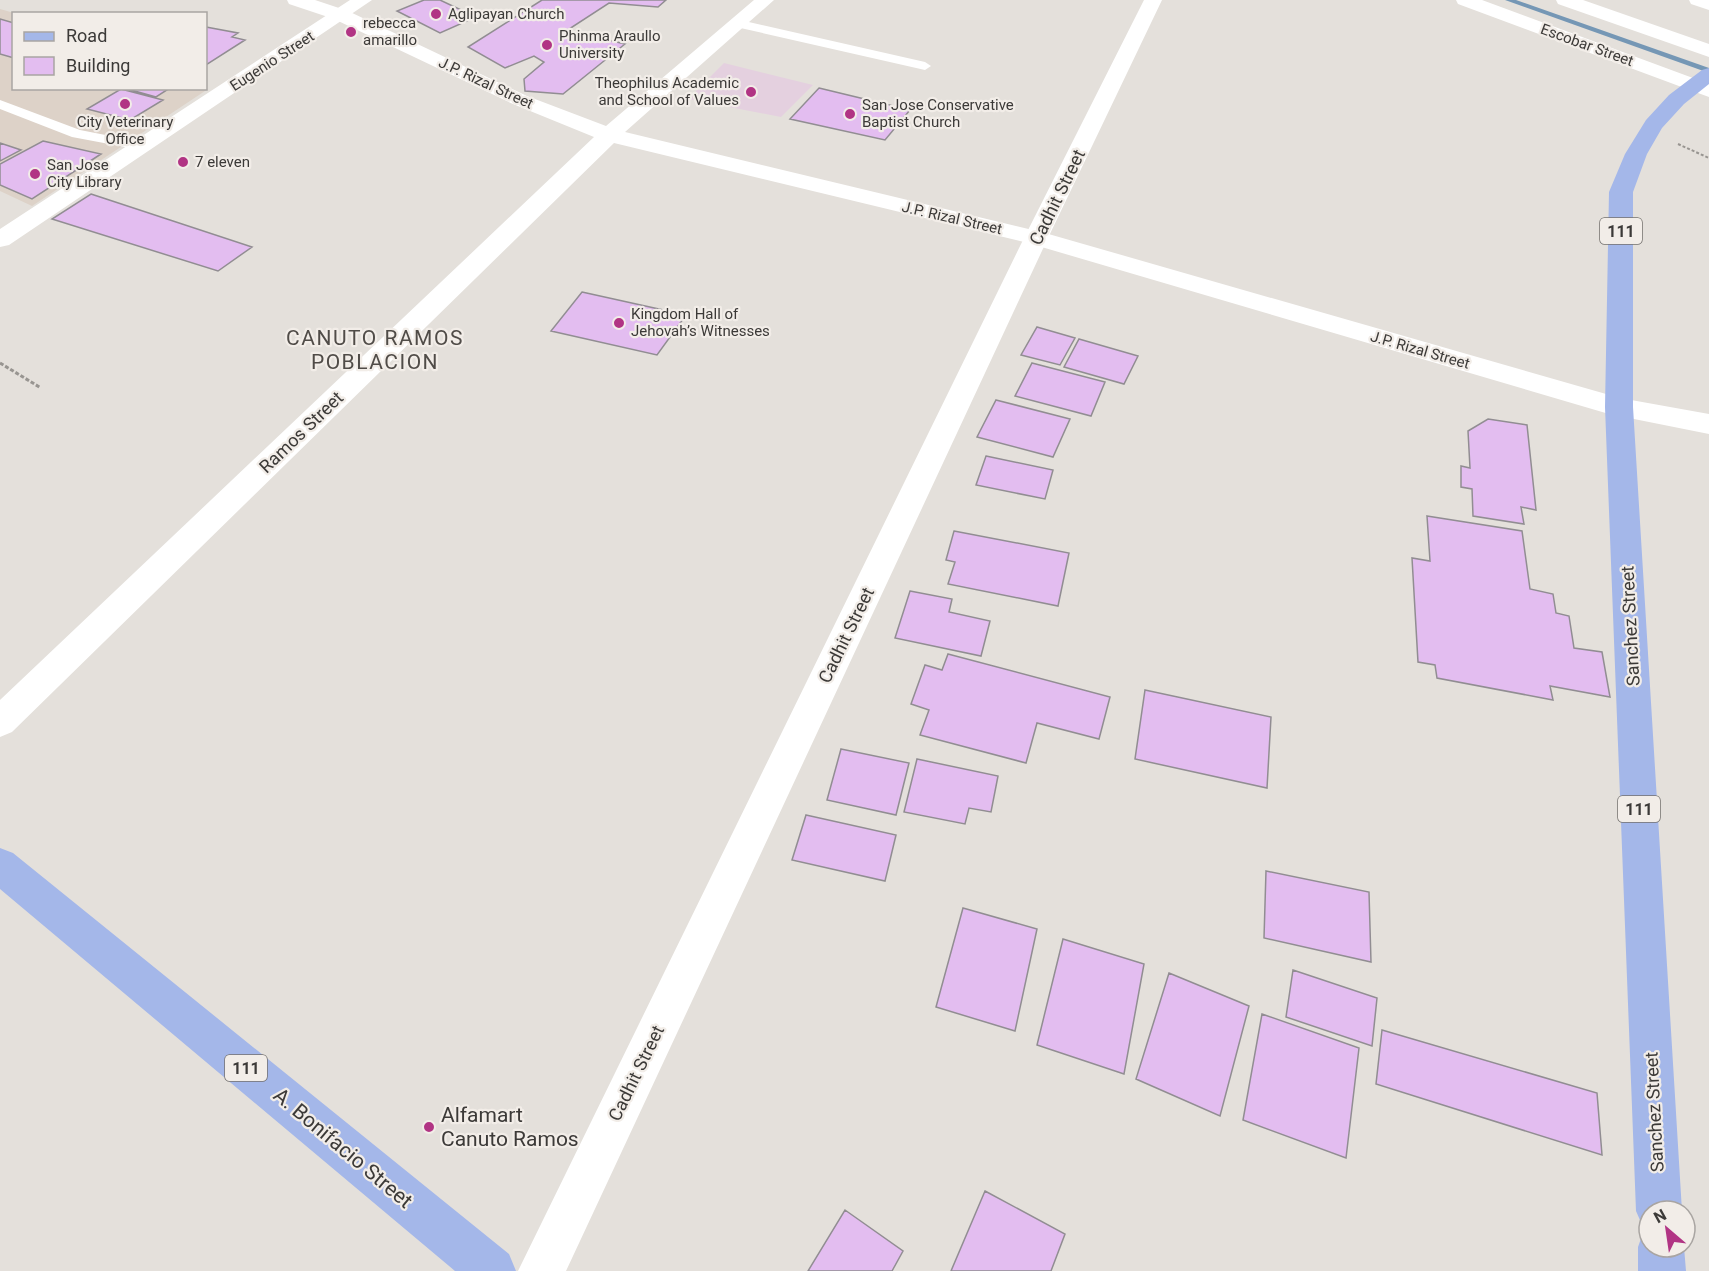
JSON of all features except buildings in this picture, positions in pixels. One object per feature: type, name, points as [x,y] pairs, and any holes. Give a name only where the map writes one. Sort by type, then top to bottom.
[{"type":"main road","name":"Sanchez Street","points":[[1658,1199],[1619,407],[1622,192],[1647,130],[1659,116],[1703,83]]},
{"type":"main road","name":"A. Bonifacio Street","points":[[0,866],[492,1271]]},
{"type":"street","name":"J.P. Rizal Street","points":[[296,0],[341,15],[520,100],[609,135],[1036,238],[1619,407],[1709,424]]},
{"type":"street","name":"Eugenio Street","points":[[0,240],[363,0]]},
{"type":"street","name":"Ramos Street","points":[[0,722],[609,135],[765,0]]},
{"type":"street","name":"Cadhit Street","points":[[542,1271],[1036,238],[1153,0]]},
{"type":"street","name":"Escobar Street","points":[[1465,0],[1703,83]]},
{"type":"street","points":[[1564,0],[1709,51]]},
{"type":"street","points":[[1699,0],[1709,4]]},
{"type":"lane","points":[[740,24],[925,66]]},
{"type":"lane","points":[[0,104],[77,134],[141,146]]},
{"type":"path","points":[[0,363],[41,388]]},
{"type":"shaded area","points":[[0,9],[12,12],[12,90],[206,90],[32,206],[0,191]]},
{"type":"shaded area","name":"Theophilus Academic and School of Values","points":[[724,63],[813,85],[781,117],[688,99]]},
{"type":"waterway","points":[[1509,0],[1709,71]]},
{"type":"place","name":"Aglipayan Church","points":[[436,14]]},
{"type":"place","name":"rebecca amarillo","points":[[351,32]]},
{"type":"place","name":"Phinma Araullo University","points":[[547,45]]},
{"type":"place","name":"Theophilus Academic and School of Values","points":[[751,92]]},
{"type":"place","name":"City Veterinary Office","points":[[125,104]]},
{"type":"place","name":"San Jose Conservative Baptist Church","points":[[850,114]]},
{"type":"place","name":"7 eleven","points":[[183,162]]},
{"type":"place","name":"San Jose City Library","points":[[35,174]]},
{"type":"place","name":"Kingdom Hall of Jehovah’s Witnesses","points":[[619,323]]},
{"type":"place","name":"Alfamart Canuto Ramos","points":[[429,1127]]},
{"type":"district","name":"CANUTO RAMOS POBLACION","points":[[375,350]]}]
